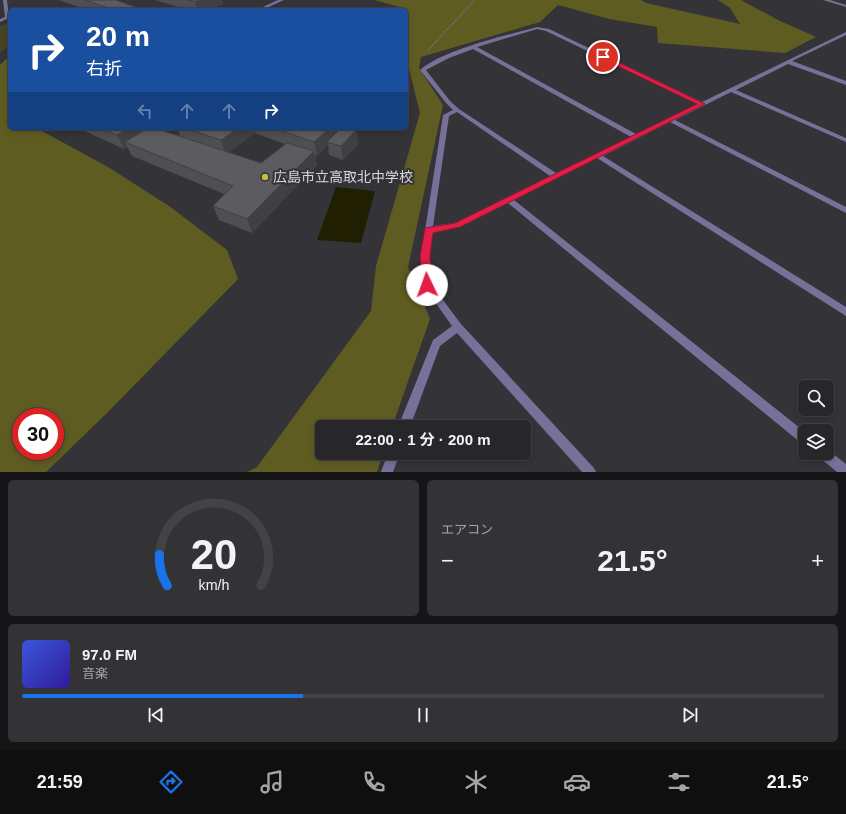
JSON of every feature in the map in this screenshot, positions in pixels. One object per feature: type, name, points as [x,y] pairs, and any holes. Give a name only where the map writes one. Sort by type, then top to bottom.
[{"type":"street","points":[[0,21],[7,18],[5,0]]},
{"type":"street","points":[[263,8],[282,0]]},
{"type":"street","points":[[825,0],[846,6]]},
{"type":"street","points":[[556,176],[457,110],[448,102],[423,70],[432,63],[537,28],[547,30],[702,104]]},
{"type":"street","points":[[429,230],[457,225],[846,33]]},
{"type":"street","points":[[837,38],[846,41]]},
{"type":"street","points":[[475,48],[636,137]]},
{"type":"street","points":[[788,62],[846,83]]},
{"type":"street","points":[[732,90],[846,140]]},
{"type":"street","points":[[457,110],[446,115],[425,256],[427,285],[458,327],[590,472]]},
{"type":"street","points":[[671,120],[846,210]]},
{"type":"street","points":[[598,156],[846,312]]},
{"type":"street","points":[[509,200],[798,433]]},
{"type":"street","points":[[407,420],[436,343],[458,327]]},
{"type":"street","points":[[387,472],[391,460]]},
{"type":"street","points":[[831,460],[846,472]]},
{"type":"path","points":[[432,63],[421,57],[475,0]]},
{"type":"shaded area","points":[[375,0],[641,0],[646,3],[740,24],[730,8],[718,0],[741,0],[778,20],[816,37],[785,53],[658,43],[657,27],[609,19],[558,5],[540,22],[421,57],[419,68],[443,105],[408,267],[430,319],[394,420],[315,420],[315,460],[381,460],[377,472],[247,472],[257,467],[371,311],[376,266],[420,113],[408,65],[408,8],[399,8]]},
{"type":"shaded area","points":[[8,24],[8,47],[0,53],[0,26]]},
{"type":"shaded area","points":[[8,57],[8,130],[40,130],[108,167],[169,206],[227,250],[238,279],[107,413],[64,455],[64,408],[12,408],[12,460],[58,460],[46,472],[0,472],[0,65]]},
{"type":"shaded area","points":[[336,187],[375,191],[361,243],[317,240]]},
{"type":"building","points":[[85,0],[116,0],[138,8],[108,8]]},
{"type":"building","points":[[188,0],[201,0],[195,2]]},
{"type":"building","points":[[105,130],[125,130],[117,135]]},
{"type":"building","points":[[145,130],[161,130],[261,163],[287,143],[314,151],[247,219],[213,206],[233,186],[125,142]]},
{"type":"building","points":[[190,130],[236,130],[221,140]]},
{"type":"building","points":[[280,130],[328,130],[314,142]]},
{"type":"building","points":[[339,130],[356,130],[341,146],[327,142]]},
{"type":"place","name":"広島市立高取北中学校","points":[[265,177]]},
{"type":"route","points":[[427,285],[425,256],[429,230],[457,225],[702,104],[603,57]]}]
